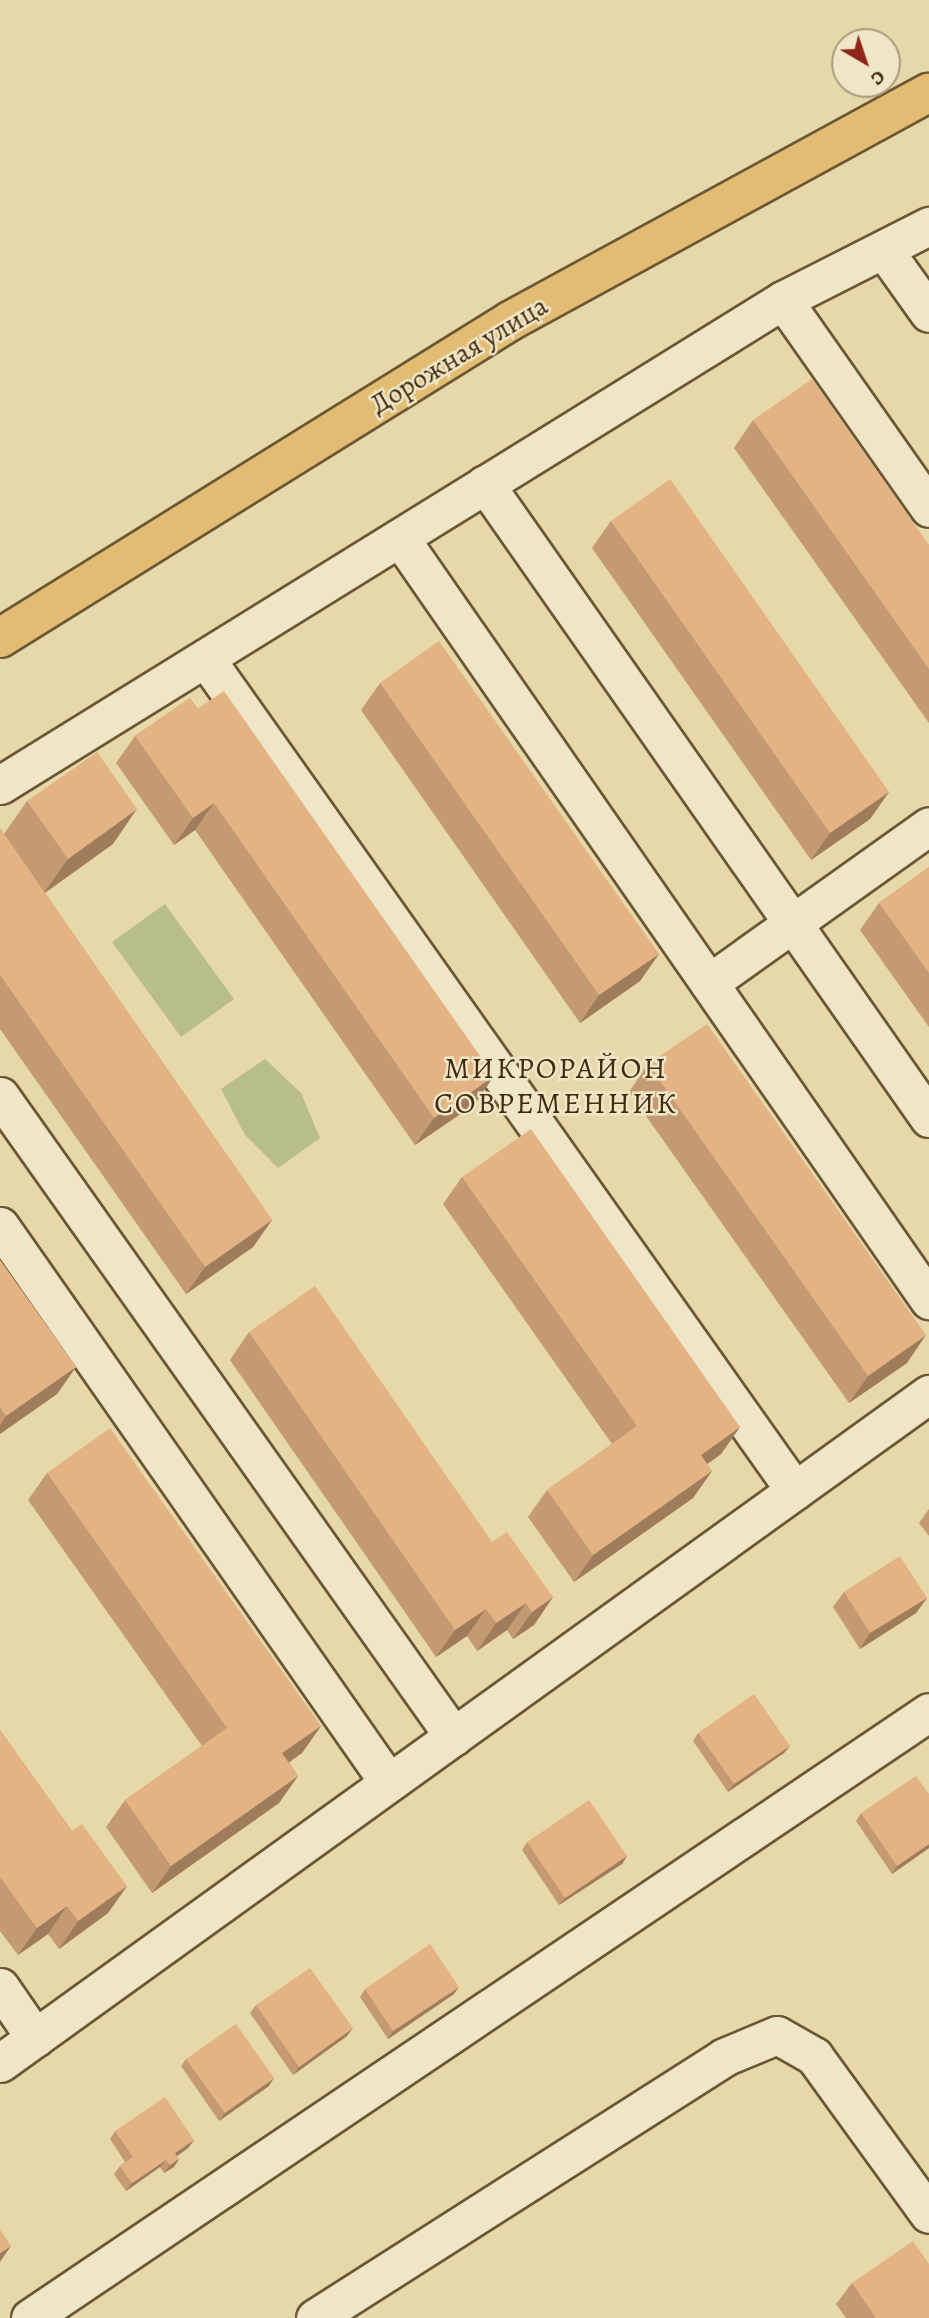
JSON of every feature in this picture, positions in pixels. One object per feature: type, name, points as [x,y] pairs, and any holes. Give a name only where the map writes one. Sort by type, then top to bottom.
[{"type":"main road","name":"Дорожная улица","points":[[0,638],[510,321],[929,93]]},
{"type":"street","points":[[0,785],[783,300],[929,226]]},
{"type":"street","points":[[884,250],[929,313]]},
{"type":"street","points":[[783,300],[929,508]]},
{"type":"street","points":[[485,484],[929,1118]]},
{"type":"street","points":[[400,538],[929,1300]]},
{"type":"street","points":[[206,659],[795,1491]]},
{"type":"street","points":[[709,983],[929,826]]},
{"type":"street","points":[[0,1096],[454,1737]]},
{"type":"street","points":[[0,1226],[389,1783]]},
{"type":"street","points":[[0,2063],[929,1394]]},
{"type":"street","points":[[30,2318],[929,1712]]},
{"type":"street","points":[[0,1987],[35,2038]]},
{"type":"street","points":[[315,2318],[724,2057],[777,2035],[814,2056],[929,2214]]},
{"type":"green space","points":[[165,904],[234,999],[181,1037],[112,942]]},
{"type":"green space","points":[[265,1059],[301,1093],[320,1138],[278,1168],[245,1135],[221,1089]]},
{"type":"building","points":[[812,379],[929,545],[929,669],[753,420]]},
{"type":"building","points":[[670,479],[889,792],[830,833],[611,521]]},
{"type":"building","points":[[439,641],[659,954],[599,995],[380,683]]},
{"type":"building","points":[[224,691],[494,1076],[434,1118],[214,803],[193,818],[135,736],[190,698],[197,709]]},
{"type":"building","points":[[97,752],[137,809],[68,859],[27,801]]},
{"type":"building","points":[[0,828],[272,1220],[205,1267],[0,975]]},
{"type":"building","points":[[929,867],[929,973],[879,903]]},
{"type":"building","points":[[707,1024],[926,1335],[868,1376],[648,1064]]},
{"type":"building","points":[[531,1129],[740,1427],[701,1455],[712,1471],[593,1555],[547,1490],[637,1426],[462,1177]]},
{"type":"building","points":[[0,1260],[76,1367],[6,1416],[0,1407]]},
{"type":"building","points":[[315,1286],[492,1542],[507,1532],[553,1597],[532,1612],[526,1603],[496,1623],[486,1609],[455,1630],[249,1332]]},
{"type":"building","points":[[110,1428],[321,1726],[282,1753],[298,1776],[171,1866],[125,1800],[227,1728],[47,1473]]},
{"type":"building","points":[[900,1556],[927,1598],[870,1633],[844,1592]]},
{"type":"building","points":[[754,1694],[790,1746],[734,1784],[698,1733]]},
{"type":"building","points":[[0,1730],[72,1831],[82,1824],[127,1886],[78,1921],[67,1906],[37,1928],[0,1877]]},
{"type":"building","points":[[916,1776],[929,1794],[929,1844],[897,1866],[861,1813]]},
{"type":"building","points":[[589,1800],[627,1856],[565,1898],[527,1842]]},
{"type":"building","points":[[430,1944],[459,1987],[393,2031],[365,1989]]},
{"type":"building","points":[[310,1968],[353,2028],[299,2067],[256,2005]]},
{"type":"building","points":[[236,2024],[274,2078],[225,2113],[186,2059]]},
{"type":"building","points":[[165,2097],[194,2140],[175,2153],[179,2159],[170,2165],[166,2160],[132,2183],[120,2166],[133,2157],[115,2131]]},
{"type":"building","points":[[0,2229],[11,2246],[0,2253]]},
{"type":"building","points":[[913,2241],[929,2264],[929,2318],[876,2318],[852,2283]]},
{"type":"district","name":"МИКРОРАЙОН СОВРЕМЕННИК","points":[[556,1085]]}]
